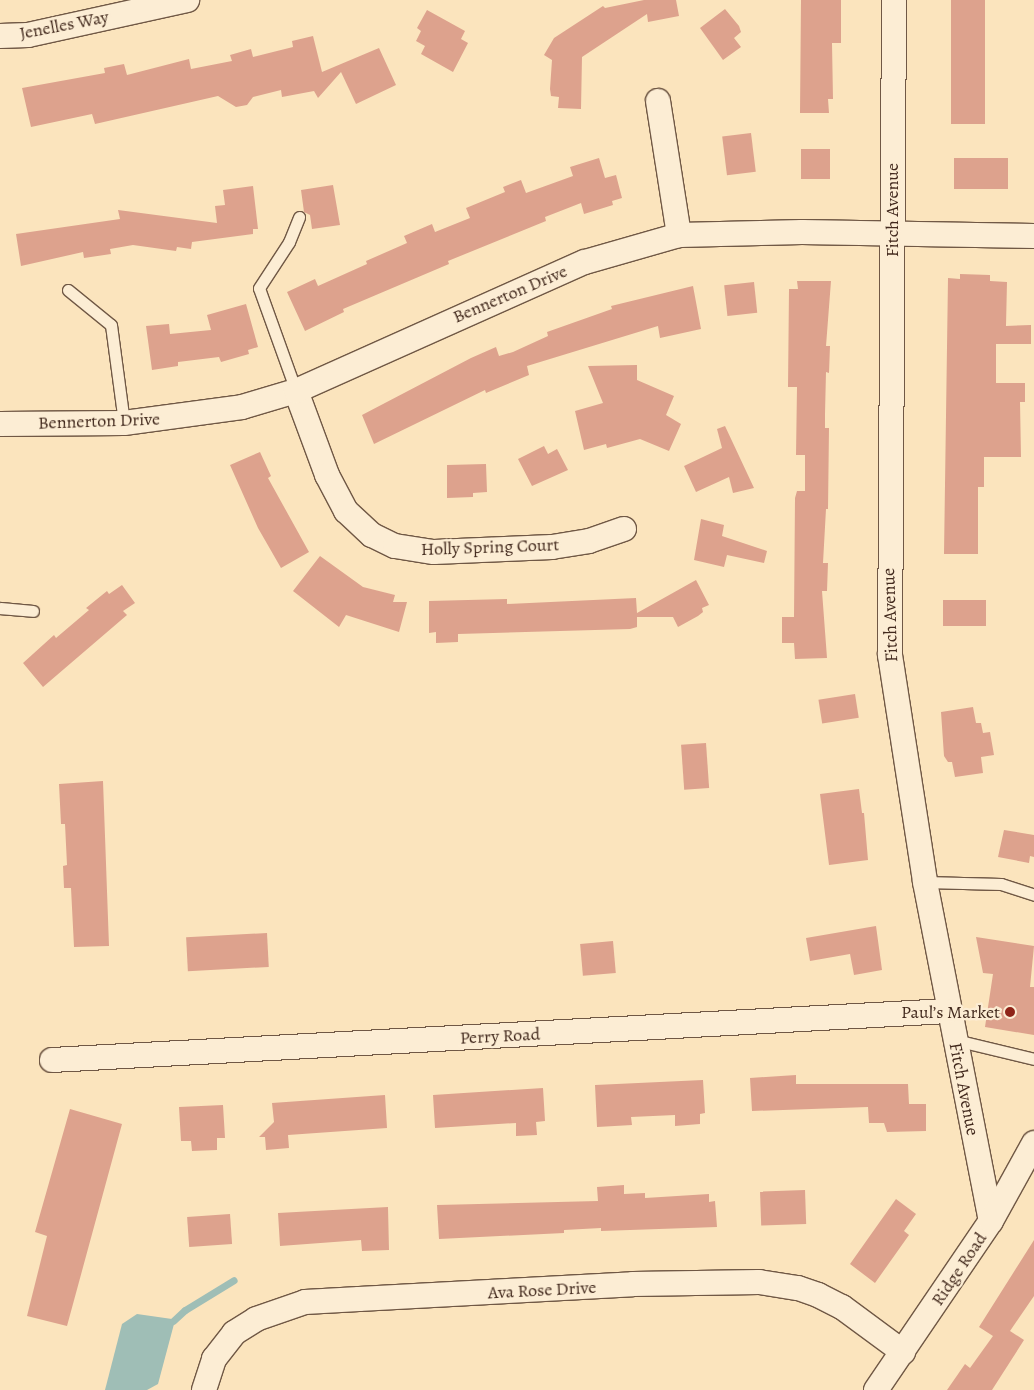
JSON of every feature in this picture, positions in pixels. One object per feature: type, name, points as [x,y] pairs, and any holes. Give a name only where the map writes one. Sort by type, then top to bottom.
[{"type":"street","name":"Jenelles Way","points":[[0,36],[28,34],[187,0]]},
{"type":"street","name":"Fitch Avenue","points":[[894,0],[890,655],[925,882],[948,1011],[991,1221]]},
{"type":"street","points":[[658,101],[679,234]]},
{"type":"street","name":"Bennerton Drive","points":[[0,424],[124,424],[242,407],[296,391],[586,262],[679,234],[1034,236]]},
{"type":"street","name":"Holly Spring Court","points":[[296,391],[327,475],[346,511],[372,535],[395,546],[434,552],[552,547],[589,541],[624,529]]},
{"type":"street","name":"Perry Road","points":[[52,1060],[948,1011]]},
{"type":"street","name":"Ridge Road","points":[[876,1390],[991,1221],[1034,1143]]},
{"type":"street","name":"Ava Rose Drive","points":[[204,1390],[214,1358],[234,1333],[256,1319],[282,1307],[305,1302],[359,1298],[633,1284],[759,1282],[798,1288],[818,1295],[842,1307],[903,1352]]},
{"type":"lane","points":[[296,391],[259,288],[288,242],[300,217]]},
{"type":"lane","points":[[68,290],[111,325],[124,424]]},
{"type":"lane","points":[[0,608],[32,611]]},
{"type":"lane","points":[[925,882],[1001,884],[1034,895]]},
{"type":"lane","points":[[954,1039],[1034,1059]]},
{"type":"water","points":[[137,1314],[172,1319],[174,1324],[158,1384],[147,1390],[105,1390],[122,1324]]},
{"type":"building","points":[[644,0],[676,0],[679,16],[648,22],[647,14],[582,57],[581,109],[558,108],[559,97],[551,96],[550,89],[552,60],[544,55],[554,38],[603,6],[605,8]]},
{"type":"building","points":[[801,0],[841,0],[841,43],[832,43],[833,99],[828,99],[829,113],[800,113]]},
{"type":"building","points":[[951,0],[985,0],[985,124],[951,124]]},
{"type":"building","points":[[725,9],[739,26],[741,32],[734,38],[741,47],[723,60],[700,28]]},
{"type":"building","points":[[427,10],[465,31],[461,39],[468,43],[453,72],[421,54],[425,46],[416,41],[421,31],[417,28]]},
{"type":"building","points":[[313,36],[322,72],[379,48],[396,85],[356,104],[341,72],[318,98],[314,91],[282,97],[281,90],[253,97],[247,105],[236,107],[218,96],[95,124],[92,114],[31,127],[22,88],[105,73],[104,68],[124,64],[127,75],[189,59],[191,69],[232,61],[230,55],[251,49],[253,57],[293,47],[292,41]]},
{"type":"building","points":[[751,133],[756,172],[727,175],[722,137]]},
{"type":"building","points":[[801,149],[830,149],[830,179],[801,179]]},
{"type":"building","points":[[599,158],[605,178],[616,175],[622,198],[612,201],[613,205],[584,214],[581,203],[545,217],[546,221],[448,261],[449,264],[343,309],[344,312],[305,331],[287,292],[315,279],[318,286],[367,264],[366,261],[407,243],[404,236],[432,224],[435,232],[470,218],[466,208],[505,192],[503,187],[521,180],[526,193],[573,176],[570,167]]},
{"type":"building","points":[[954,158],[1008,158],[1008,189],[954,189]]},
{"type":"building","points":[[333,185],[340,225],[312,229],[310,215],[304,212],[301,190]]},
{"type":"building","points":[[253,186],[258,229],[253,229],[253,234],[192,242],[191,249],[177,247],[176,251],[133,245],[110,249],[111,254],[84,258],[83,252],[21,266],[16,234],[120,219],[118,210],[217,223],[215,206],[225,205],[223,190]]},
{"type":"building","points":[[960,274],[990,275],[990,281],[1007,282],[1006,326],[1031,325],[1031,344],[996,344],[996,383],[1025,383],[1025,402],[1020,402],[1021,457],[984,457],[984,487],[978,487],[978,554],[944,554],[948,278],[960,279]]},
{"type":"building","points":[[797,281],[831,281],[826,346],[830,346],[829,373],[826,372],[825,414],[825,428],[829,428],[828,509],[826,509],[823,563],[828,563],[827,591],[822,591],[827,658],[795,659],[794,643],[782,643],[782,617],[794,617],[795,498],[797,491],[805,491],[805,455],[796,455],[797,387],[788,387],[789,289],[798,289]]},
{"type":"building","points":[[754,282],[757,313],[727,316],[724,285]]},
{"type":"building","points":[[693,286],[701,329],[660,338],[658,326],[527,366],[529,375],[486,393],[485,390],[374,444],[362,415],[471,358],[496,347],[499,356],[513,352],[548,336],[547,332],[612,309],[611,306]]},
{"type":"building","points":[[246,304],[258,347],[248,350],[249,354],[221,362],[219,357],[178,362],[178,366],[152,370],[146,326],[169,324],[170,334],[211,330],[207,315]]},
{"type":"building","points":[[637,365],[637,380],[674,396],[666,415],[681,424],[669,451],[640,439],[607,448],[606,444],[584,450],[575,411],[603,403],[588,366]]},
{"type":"building","points":[[725,426],[754,488],[733,493],[729,477],[696,492],[684,466],[722,448],[717,429]]},
{"type":"building","points":[[544,446],[548,454],[557,449],[568,470],[532,486],[518,459]]},
{"type":"building","points":[[260,452],[271,476],[268,478],[309,552],[281,568],[258,528],[230,465]]},
{"type":"building","points":[[486,464],[487,492],[473,493],[473,497],[447,498],[447,465]]},
{"type":"building","points":[[701,519],[724,525],[722,536],[767,551],[764,563],[727,555],[724,567],[694,560]]},
{"type":"building","points":[[320,556],[363,587],[395,595],[393,602],[407,602],[399,632],[346,615],[339,627],[293,591]]},
{"type":"building","points":[[696,580],[709,605],[702,608],[703,612],[698,616],[678,627],[673,617],[637,617],[637,627],[630,629],[458,634],[458,642],[436,643],[436,632],[429,633],[429,601],[507,599],[507,604],[636,598],[637,613]]},
{"type":"building","points":[[122,585],[135,603],[123,611],[127,615],[43,687],[23,663],[54,635],[56,638],[89,610],[86,608],[107,591],[109,594]]},
{"type":"building","points":[[943,600],[986,600],[986,626],[943,626]]},
{"type":"building","points":[[855,694],[859,718],[822,723],[818,700]]},
{"type":"building","points":[[973,707],[976,723],[981,723],[983,733],[990,732],[994,755],[981,757],[983,773],[955,777],[952,762],[948,762],[944,756],[941,712]]},
{"type":"building","points":[[706,743],[709,788],[684,790],[681,745]]},
{"type":"building","points":[[103,781],[109,946],[74,947],[71,888],[64,888],[63,866],[67,865],[65,824],[61,824],[59,784]]},
{"type":"building","points":[[859,789],[862,813],[864,813],[868,860],[829,865],[820,794]]},
{"type":"building","points":[[1004,830],[1034,835],[1034,857],[1030,856],[1029,863],[998,857]]},
{"type":"building","points":[[876,926],[882,970],[854,975],[850,954],[810,961],[806,938]]},
{"type":"building","points":[[267,933],[269,967],[188,971],[186,937]]},
{"type":"building","points":[[976,937],[1034,946],[1030,987],[1034,987],[1034,1035],[985,1027],[993,974],[983,973]]},
{"type":"building","points":[[613,941],[616,973],[583,976],[580,944]]},
{"type":"building","points":[[796,1075],[796,1084],[908,1084],[909,1104],[926,1104],[926,1131],[887,1132],[884,1123],[869,1123],[868,1107],[752,1111],[750,1078]]},
{"type":"building","points":[[703,1080],[705,1113],[700,1114],[700,1124],[675,1126],[675,1115],[631,1117],[632,1125],[597,1127],[595,1085]]},
{"type":"building","points":[[543,1088],[545,1121],[536,1122],[537,1135],[516,1136],[516,1123],[435,1128],[433,1095]]},
{"type":"building","points":[[385,1095],[387,1128],[288,1135],[289,1148],[266,1150],[265,1137],[259,1137],[274,1122],[272,1103]]},
{"type":"building","points":[[223,1105],[225,1138],[217,1138],[217,1150],[192,1151],[191,1141],[181,1141],[179,1107]]},
{"type":"building","points":[[70,1109],[122,1124],[67,1326],[27,1316],[47,1236],[35,1232]]},
{"type":"building","points":[[624,1185],[624,1194],[645,1193],[645,1198],[709,1194],[709,1202],[715,1201],[717,1227],[601,1231],[601,1228],[564,1230],[564,1233],[439,1239],[437,1205],[598,1201],[597,1187]]},
{"type":"building","points":[[805,1190],[806,1224],[761,1226],[760,1192]]},
{"type":"building","points":[[896,1199],[916,1214],[904,1231],[909,1235],[875,1283],[850,1264]]},
{"type":"building","points":[[388,1207],[389,1250],[362,1251],[361,1240],[280,1246],[278,1213]]},
{"type":"building","points":[[230,1214],[232,1244],[189,1247],[187,1217]]},
{"type":"building","points":[[1034,1240],[1034,1296],[1010,1331],[1024,1340],[992,1390],[947,1390],[965,1364],[970,1368],[993,1336],[979,1327]]},
{"type":"waterway","points":[[173,1321],[185,1310],[234,1280]]},
{"type":"place","name":"Paul’s Market","points":[[1010,1012]]}]
